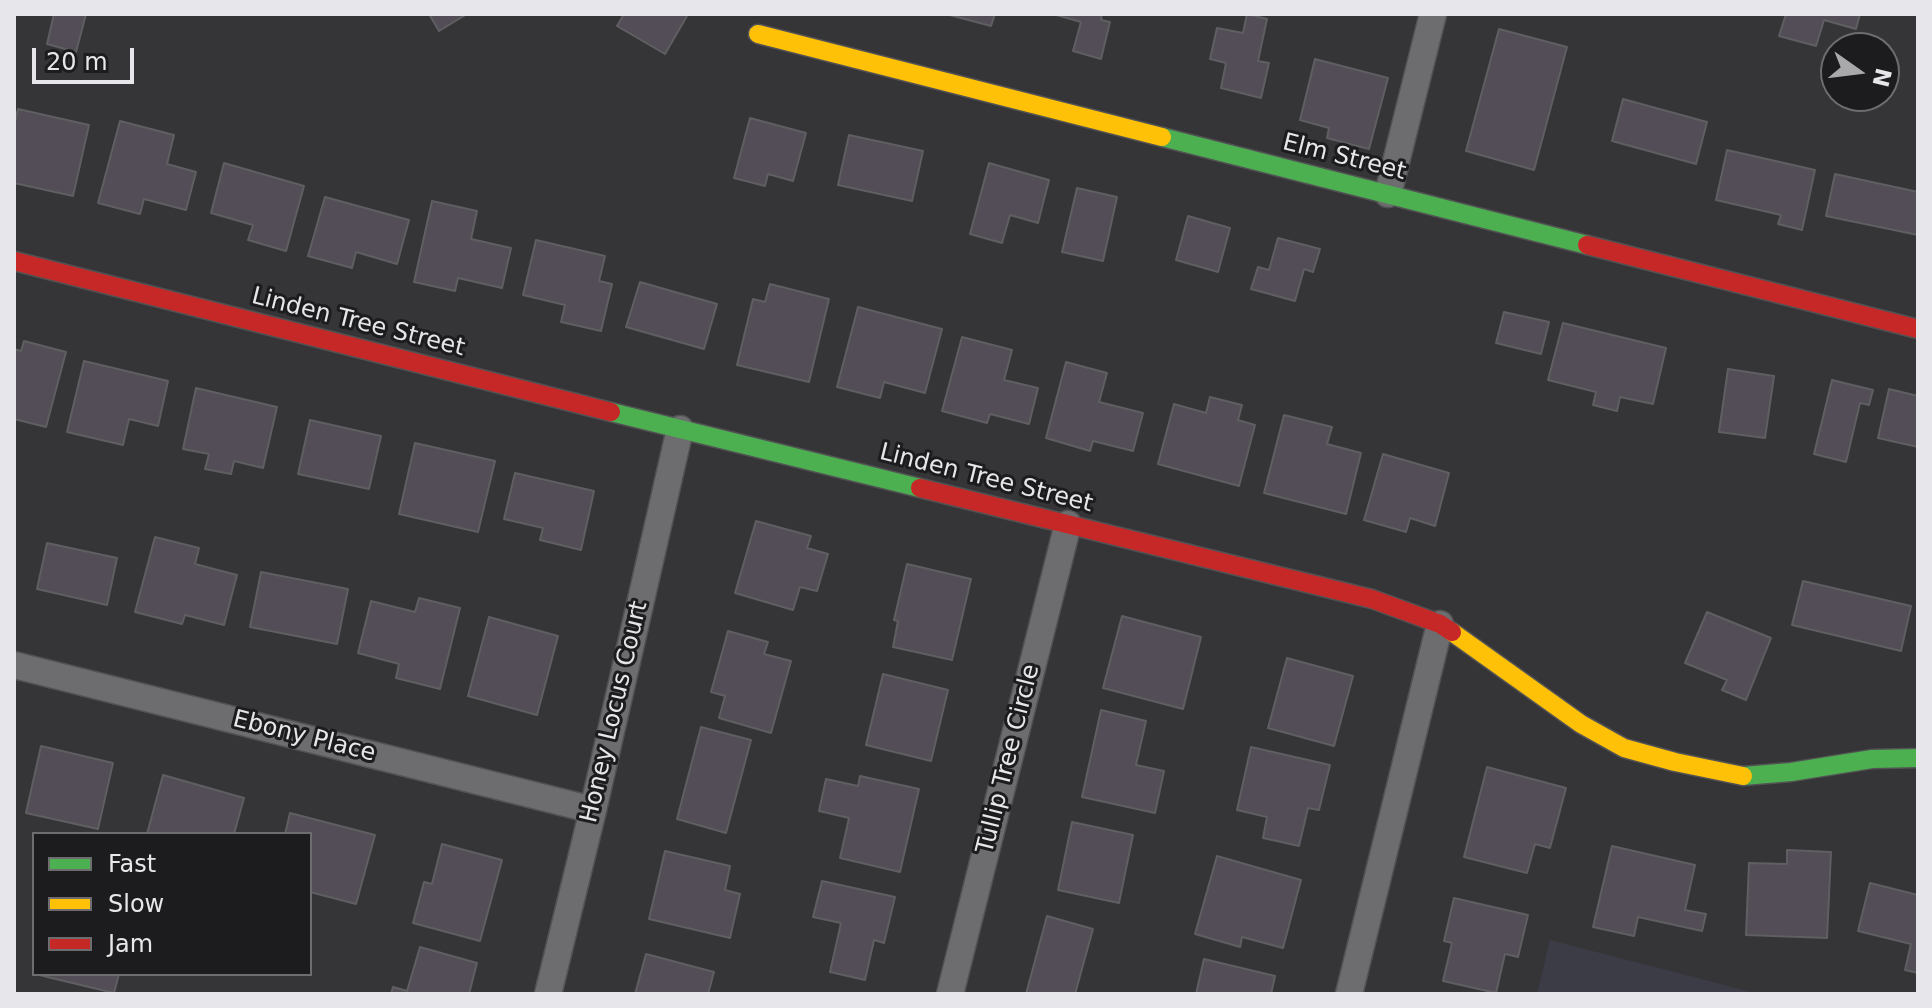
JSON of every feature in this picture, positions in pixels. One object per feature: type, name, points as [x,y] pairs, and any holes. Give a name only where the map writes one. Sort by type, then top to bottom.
[{"type":"street","points":[[1388,194],[1433,14]]},
{"type":"street","name":"Elm Street","points":[[758,34],[1918,329]]},
{"type":"street","name":"Linden Tree Street","points":[[14,261],[1372,599],[1440,624],[1581,724],[1624,748],[1737,776],[1791,772],[1872,759],[1918,758]]},
{"type":"street","name":"Honey Locus Court","points":[[548,994],[680,429]]},
{"type":"street","name":"Tullip Tree Circle","points":[[950,994],[1068,524]]},
{"type":"street","points":[[1349,994],[1440,624]]},
{"type":"street","name":"Ebony Place","points":[[14,665],[593,810]]},
{"type":"shaded area","points":[[1550,940],[1759,994],[1537,994]]},
{"type":"building","points":[[54,14],[86,14],[76,52],[47,44]]},
{"type":"building","points":[[429,14],[467,14],[439,31]]},
{"type":"building","points":[[624,14],[687,16],[665,54],[617,26]]},
{"type":"building","points":[[946,14],[995,14],[991,26]]},
{"type":"building","points":[[1053,14],[1102,14],[1101,20],[1110,22],[1101,59],[1073,51],[1081,22]]},
{"type":"building","points":[[1247,14],[1267,19],[1258,61],[1269,63],[1261,98],[1221,88],[1226,63],[1210,59],[1217,28],[1243,33]]},
{"type":"building","points":[[1786,14],[1860,14],[1856,29],[1824,20],[1816,46],[1779,36]]},
{"type":"building","points":[[1499,29],[1567,47],[1534,170],[1466,151]]},
{"type":"building","points":[[1315,59],[1388,78],[1369,149],[1327,138],[1329,128],[1300,120]]},
{"type":"building","points":[[1623,99],[1707,122],[1696,164],[1612,141]]},
{"type":"building","points":[[18,109],[89,125],[73,196],[14,183],[14,127]]},
{"type":"building","points":[[750,118],[806,133],[793,181],[768,174],[765,186],[734,178]]},
{"type":"building","points":[[120,121],[174,135],[167,164],[196,172],[186,210],[144,199],[140,214],[98,203]]},
{"type":"building","points":[[849,135],[923,151],[912,201],[838,185]]},
{"type":"building","points":[[1727,150],[1815,170],[1802,230],[1778,224],[1781,215],[1716,200]]},
{"type":"building","points":[[224,163],[304,186],[286,251],[248,240],[253,225],[211,213]]},
{"type":"building","points":[[989,163],[1049,180],[1038,223],[1010,215],[1002,243],[970,234]]},
{"type":"building","points":[[1835,174],[1918,192],[1918,235],[1826,216]]},
{"type":"building","points":[[1077,188],[1117,197],[1103,261],[1062,252]]},
{"type":"building","points":[[325,197],[409,220],[397,264],[356,252],[352,268],[308,256]]},
{"type":"building","points":[[432,201],[477,211],[471,239],[511,248],[502,288],[458,278],[455,291],[414,282]]},
{"type":"building","points":[[1188,216],[1230,228],[1218,272],[1176,260]]},
{"type":"building","points":[[1278,238],[1320,249],[1313,272],[1304,269],[1295,301],[1251,289],[1258,267],[1269,270]]},
{"type":"building","points":[[536,240],[605,256],[599,281],[612,284],[601,331],[561,322],[565,305],[523,295]]},
{"type":"building","points":[[640,282],[717,304],[704,349],[626,327]]},
{"type":"building","points":[[770,284],[829,299],[809,382],[737,365],[753,299],[765,302]]},
{"type":"building","points":[[858,307],[942,329],[925,393],[884,382],[880,398],[837,387]]},
{"type":"building","points":[[1504,312],[1549,322],[1541,354],[1496,343]]},
{"type":"building","points":[[1563,323],[1666,348],[1653,404],[1620,397],[1617,411],[1593,405],[1596,392],[1548,380]]},
{"type":"building","points":[[962,337],[1012,350],[1004,380],[1038,388],[1029,424],[990,414],[987,423],[942,411]]},
{"type":"building","points":[[24,341],[66,352],[46,427],[14,419],[14,349],[21,351]]},
{"type":"building","points":[[84,361],[168,381],[158,426],[129,419],[123,445],[67,432]]},
{"type":"building","points":[[1066,362],[1107,373],[1099,402],[1143,413],[1133,451],[1093,441],[1090,451],[1046,438]]},
{"type":"building","points":[[1728,369],[1774,376],[1765,438],[1719,432]]},
{"type":"building","points":[[1832,380],[1873,390],[1869,405],[1860,403],[1846,462],[1814,454]]},
{"type":"building","points":[[196,388],[277,407],[263,468],[234,461],[231,474],[205,469],[209,454],[183,449]]},
{"type":"building","points":[[1889,389],[1918,396],[1918,447],[1878,438]]},
{"type":"building","points":[[1210,397],[1242,405],[1238,420],[1255,425],[1239,486],[1158,464],[1174,404],[1206,413]]},
{"type":"building","points":[[1284,415],[1332,427],[1327,444],[1361,453],[1346,514],[1264,493]]},
{"type":"building","points":[[310,420],[381,436],[369,489],[298,474]]},
{"type":"building","points":[[415,443],[495,461],[478,532],[399,514]]},
{"type":"building","points":[[1383,454],[1449,473],[1435,526],[1410,518],[1406,532],[1364,520]]},
{"type":"building","points":[[515,473],[594,491],[581,550],[540,540],[543,528],[504,519]]},
{"type":"building","points":[[756,521],[811,536],[807,548],[828,554],[817,591],[800,587],[793,610],[735,593]]},
{"type":"building","points":[[155,537],[199,548],[195,564],[237,575],[224,625],[185,615],[182,624],[135,612]]},
{"type":"building","points":[[47,543],[117,558],[107,605],[37,589]]},
{"type":"building","points":[[907,564],[971,579],[952,660],[893,647],[898,621],[894,620]]},
{"type":"building","points":[[261,572],[348,589],[337,644],[250,627]]},
{"type":"building","points":[[1803,581],[1911,606],[1901,651],[1792,625]]},
{"type":"building","points":[[419,598],[460,608],[440,689],[396,678],[399,664],[358,653],[371,601],[415,612]]},
{"type":"building","points":[[1707,612],[1771,638],[1746,700],[1722,690],[1727,680],[1685,663]]},
{"type":"building","points":[[1122,616],[1201,637],[1183,709],[1103,688]]},
{"type":"building","points":[[489,617],[558,636],[537,715],[468,696]]},
{"type":"building","points":[[728,631],[768,642],[764,654],[791,661],[771,733],[719,718],[725,696],[711,692]]},
{"type":"building","points":[[1287,658],[1353,676],[1334,746],[1268,728]]},
{"type":"building","points":[[883,674],[948,690],[931,761],[866,745]]},
{"type":"building","points":[[1101,710],[1146,721],[1136,765],[1164,771],[1155,813],[1082,797]]},
{"type":"building","points":[[701,727],[751,740],[726,833],[677,819]]},
{"type":"building","points":[[41,746],[113,763],[98,829],[26,813]]},
{"type":"building","points":[[1251,747],[1330,765],[1319,810],[1308,808],[1299,846],[1263,838],[1267,817],[1237,810]]},
{"type":"building","points":[[1487,767],[1566,788],[1550,848],[1535,844],[1527,873],[1464,857]]},
{"type":"building","points":[[163,775],[244,798],[235,832],[148,832]]},
{"type":"building","points":[[860,776],[919,789],[900,872],[840,858],[849,818],[819,811],[826,779],[858,786]]},
{"type":"building","points":[[290,813],[375,835],[356,904],[312,893],[312,832],[285,832]]},
{"type":"building","points":[[1072,822],[1133,835],[1119,903],[1058,890]]},
{"type":"building","points":[[442,844],[502,860],[480,941],[413,923],[424,882],[432,884]]},
{"type":"building","points":[[1612,846],[1695,865],[1685,910],[1706,914],[1702,931],[1638,917],[1634,936],[1593,927]]},
{"type":"building","points":[[1787,850],[1831,852],[1827,938],[1746,935],[1749,863],[1787,864]]},
{"type":"building","points":[[665,851],[730,866],[725,890],[740,894],[730,938],[649,919]]},
{"type":"building","points":[[1217,856],[1301,880],[1283,948],[1242,937],[1240,947],[1195,934]]},
{"type":"building","points":[[822,881],[895,897],[884,943],[874,940],[865,980],[830,972],[841,923],[813,917]]},
{"type":"building","points":[[1870,883],[1918,895],[1918,973],[1905,970],[1911,944],[1858,931]]},
{"type":"building","points":[[1454,898],[1528,915],[1518,957],[1505,954],[1496,993],[1443,981],[1452,943],[1444,941]]},
{"type":"building","points":[[1047,916],[1093,929],[1075,994],[1026,994]]},
{"type":"building","points":[[420,947],[477,963],[469,994],[391,994],[393,987],[407,991]]},
{"type":"building","points":[[646,954],[714,972],[708,994],[635,994]]},
{"type":"building","points":[[1204,959],[1275,976],[1271,994],[1196,994]]},
{"type":"building","points":[[43,976],[118,976],[114,993]]},
{"type":"traffic: fast","points":[[1162,137],[1587,245]]},
{"type":"traffic: fast","points":[[611,412],[920,488]]},
{"type":"traffic: fast","points":[[1743,776],[1872,759],[1918,758]]},
{"type":"traffic: slow","points":[[758,34],[1162,137]]},
{"type":"traffic: slow","points":[[1452,632],[1581,724],[1624,748],[1743,776]]},
{"type":"traffic: jam","points":[[1587,245],[1918,329]]},
{"type":"traffic: jam","points":[[14,261],[611,412]]},
{"type":"traffic: jam","points":[[920,488],[1372,599],[1440,624],[1452,632]]}]
